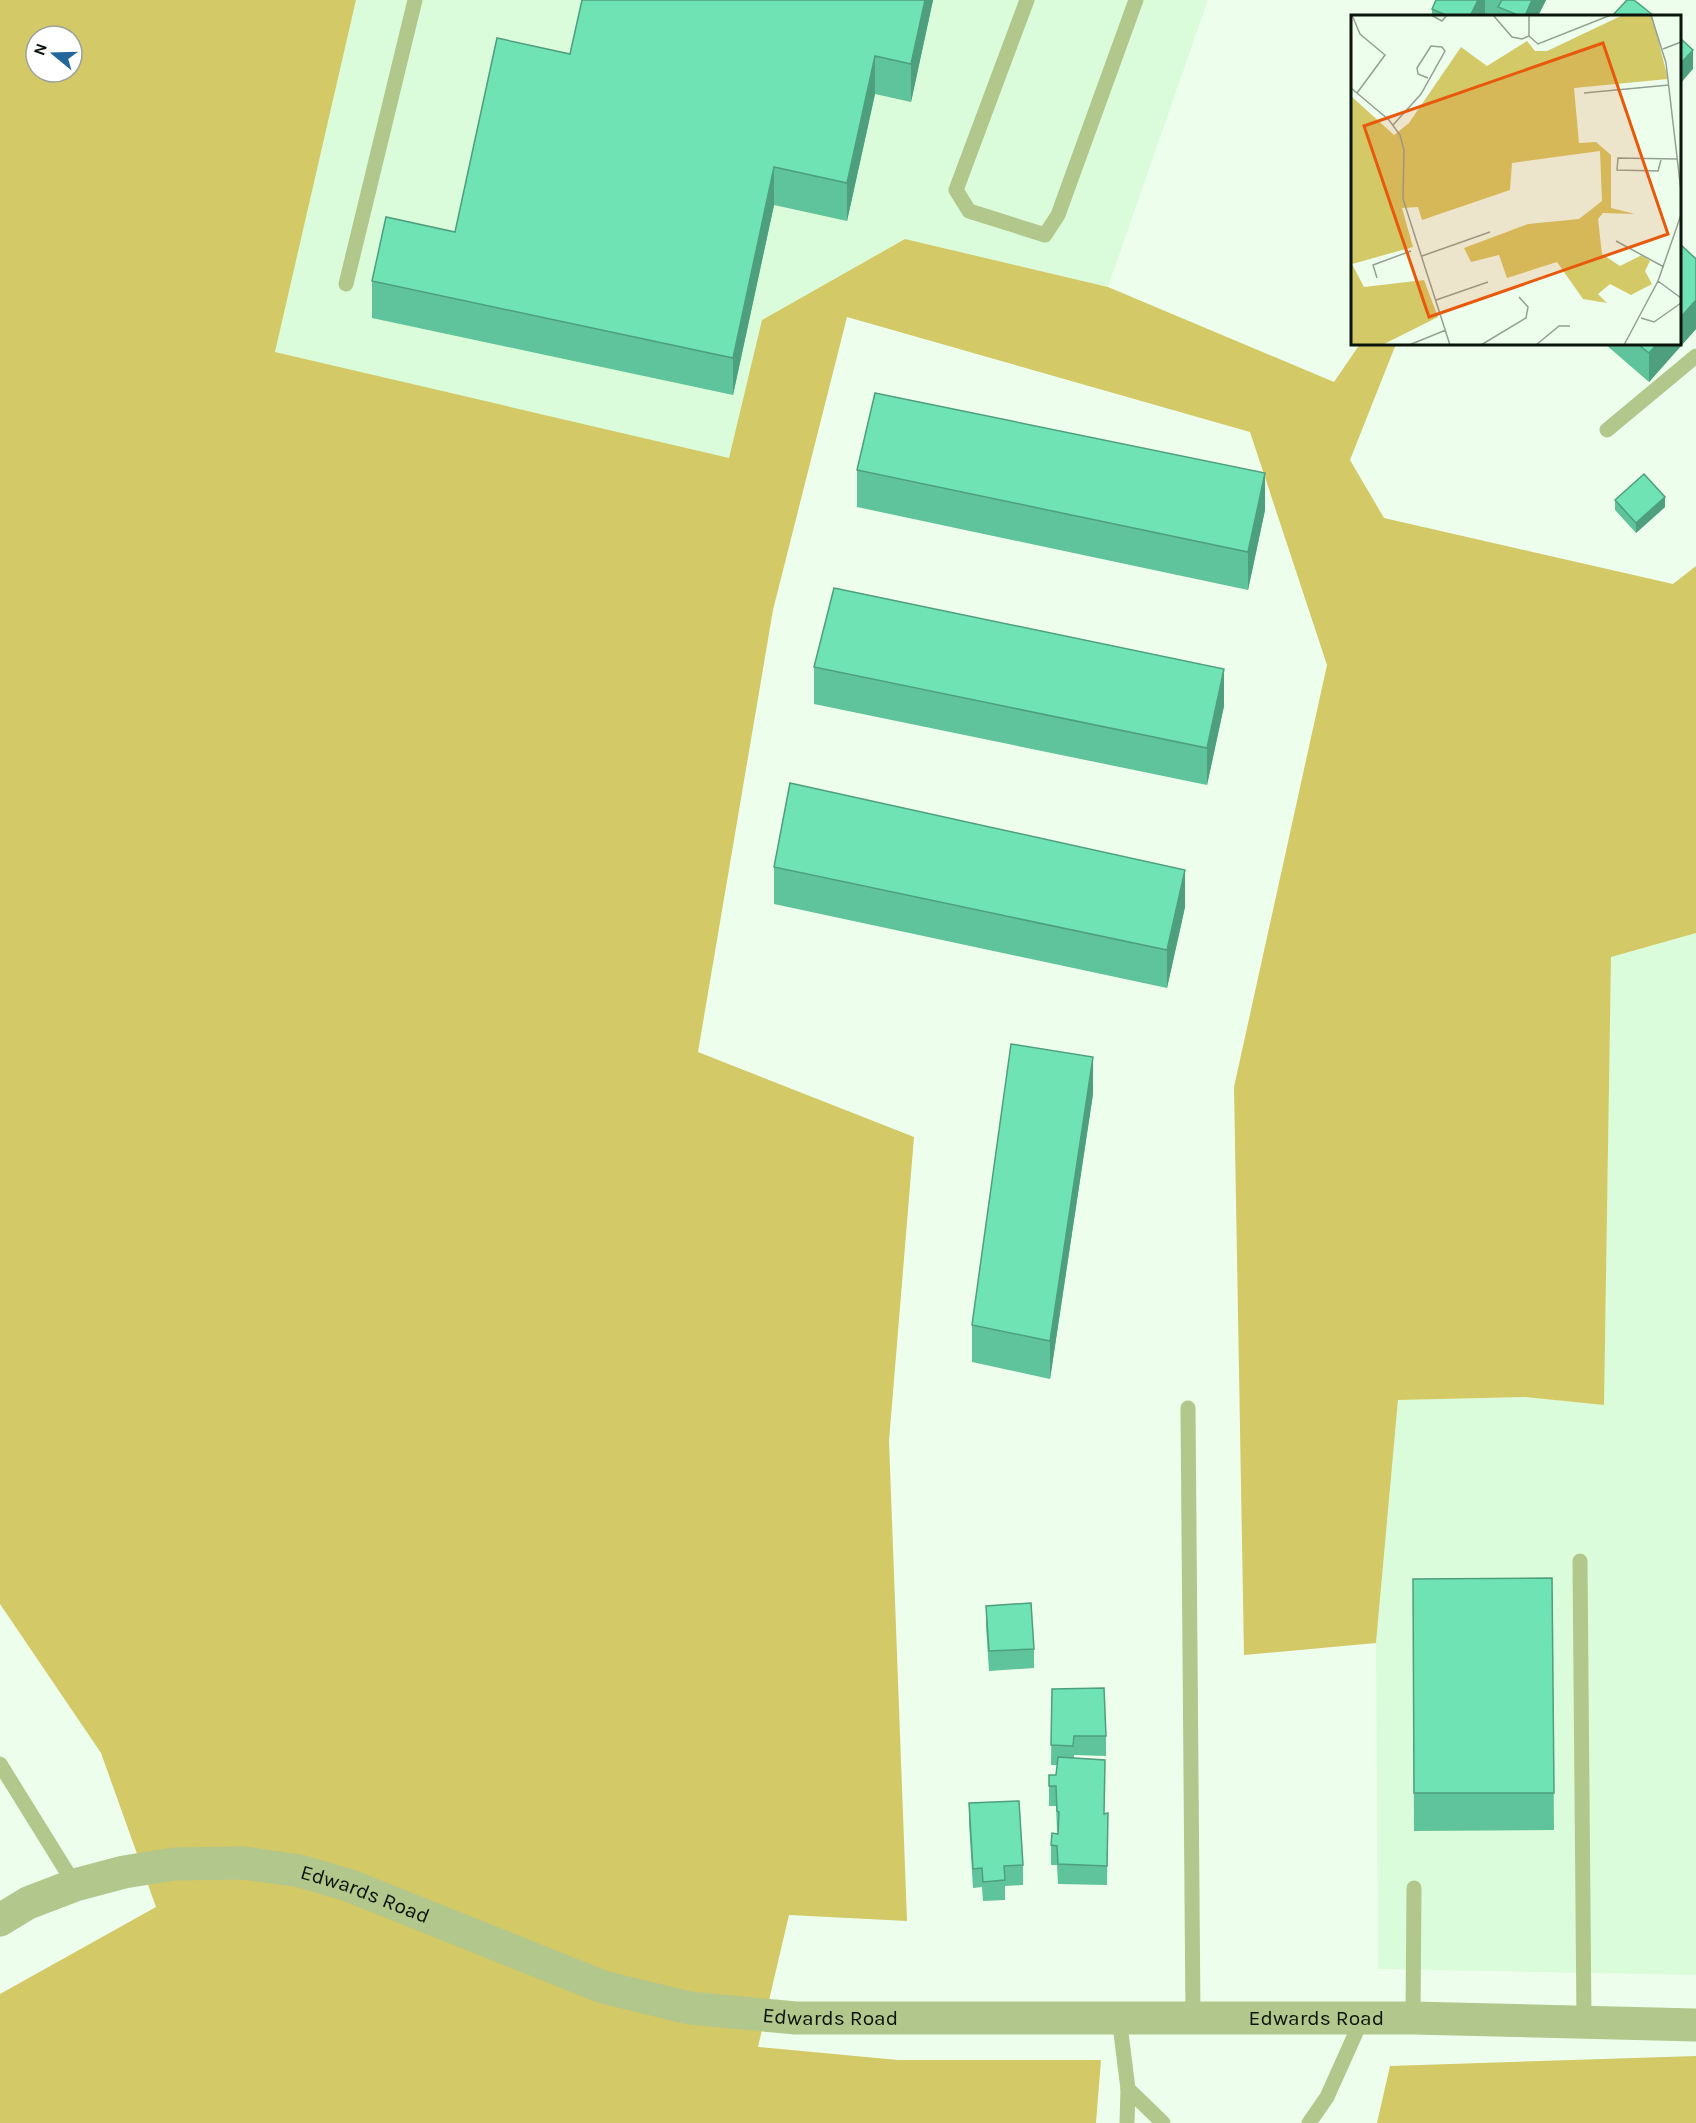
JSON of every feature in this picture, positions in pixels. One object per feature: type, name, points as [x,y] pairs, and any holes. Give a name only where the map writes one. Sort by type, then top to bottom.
[{"type":"street","name":"Edwards Road","points":[[0,1920],[28,1903],[75,1885],[124,1872],[174,1864],[244,1863],[300,1871],[348,1885],[603,1987],[689,2008],[796,2018],[1413,2018],[1696,2025]]},
{"type":"lane","points":[[346,284],[415,0]]},
{"type":"lane","points":[[1027,0],[956,190],[969,211],[1045,236],[1058,215],[1136,0]]},
{"type":"lane","points":[[1607,430],[1696,356]]},
{"type":"lane","points":[[1188,1408],[1193,2017]]},
{"type":"lane","points":[[1580,1562],[1584,2022]]},
{"type":"lane","points":[[0,1764],[75,1885]]},
{"type":"lane","points":[[1413,2018],[1414,1888]]},
{"type":"lane","points":[[1119,2017],[1128,2089],[1127,2123]]},
{"type":"lane","points":[[1309,2123],[1327,2097],[1362,2019]]},
{"type":"lane","points":[[1128,2089],[1163,2123]]},
{"type":"shaded area","points":[[0,0],[356,0],[275,352],[729,458],[762,320],[905,239],[1108,287],[1334,382],[1359,345],[1396,345],[1350,460],[1384,518],[1673,584],[1696,566],[1696,933],[1611,957],[1604,1405],[1525,1397],[1398,1400],[1376,1643],[1244,1655],[1234,1087],[1327,665],[1250,432],[847,317],[773,610],[698,1052],[914,1137],[889,1441],[907,1921],[789,1915],[758,2047],[898,2060],[1101,2060],[1096,2123],[0,2123],[0,1994],[156,1907],[101,1753],[0,1604]]},
{"type":"shaded area","points":[[356,0],[1208,0],[1108,287],[905,239],[762,320],[729,459],[275,352]]},
{"type":"shaded area","points":[[1696,933],[1696,1975],[1378,1969],[1376,1643],[1398,1400],[1525,1397],[1604,1405],[1611,956]]},
{"type":"shaded area","points":[[1696,2056],[1696,2123],[1377,2123],[1390,2066]]},
{"type":"building","points":[[582,0],[925,0],[911,64],[875,56],[847,183],[774,167],[733,358],[372,281],[386,217],[455,232],[497,38],[570,54]]},
{"type":"building","points":[[1436,0],[1478,0],[1470,15],[1446,15],[1432,9]]},
{"type":"building","points":[[1502,0],[1532,0],[1525,15],[1518,15],[1498,7]]},
{"type":"building","points":[[1627,0],[1634,0],[1653,15],[1613,15]]},
{"type":"building","points":[[1681,39],[1693,50],[1681,63]]},
{"type":"building","points":[[1681,245],[1696,259],[1696,300],[1681,317]]},
{"type":"building","points":[[1639,345],[1656,345],[1649,353]]},
{"type":"building","points":[[875,393],[1265,473],[1248,552],[857,470]]},
{"type":"building","points":[[1644,474],[1665,497],[1636,523],[1615,500]]},
{"type":"building","points":[[834,588],[1224,669],[1207,748],[814,667]]},
{"type":"building","points":[[790,783],[1185,870],[1167,950],[774,867]]},
{"type":"building","points":[[1011,1044],[1093,1057],[1050,1341],[972,1325]]},
{"type":"building","points":[[1552,1578],[1554,1793],[1414,1793],[1413,1579]]},
{"type":"building","points":[[1031,1603],[1034,1649],[989,1651],[986,1606]]},
{"type":"building","points":[[1104,1688],[1106,1736],[1074,1736],[1073,1746],[1051,1745],[1052,1689]]},
{"type":"building","points":[[1058,1757],[1105,1760],[1104,1814],[1108,1813],[1107,1866],[1058,1864],[1057,1846],[1051,1845],[1052,1833],[1058,1834],[1059,1812],[1057,1811],[1056,1786],[1049,1786],[1049,1775],[1056,1775]]},
{"type":"building","points":[[1019,1801],[1023,1865],[1004,1866],[1005,1880],[983,1882],[982,1868],[973,1869],[969,1803]]}]
